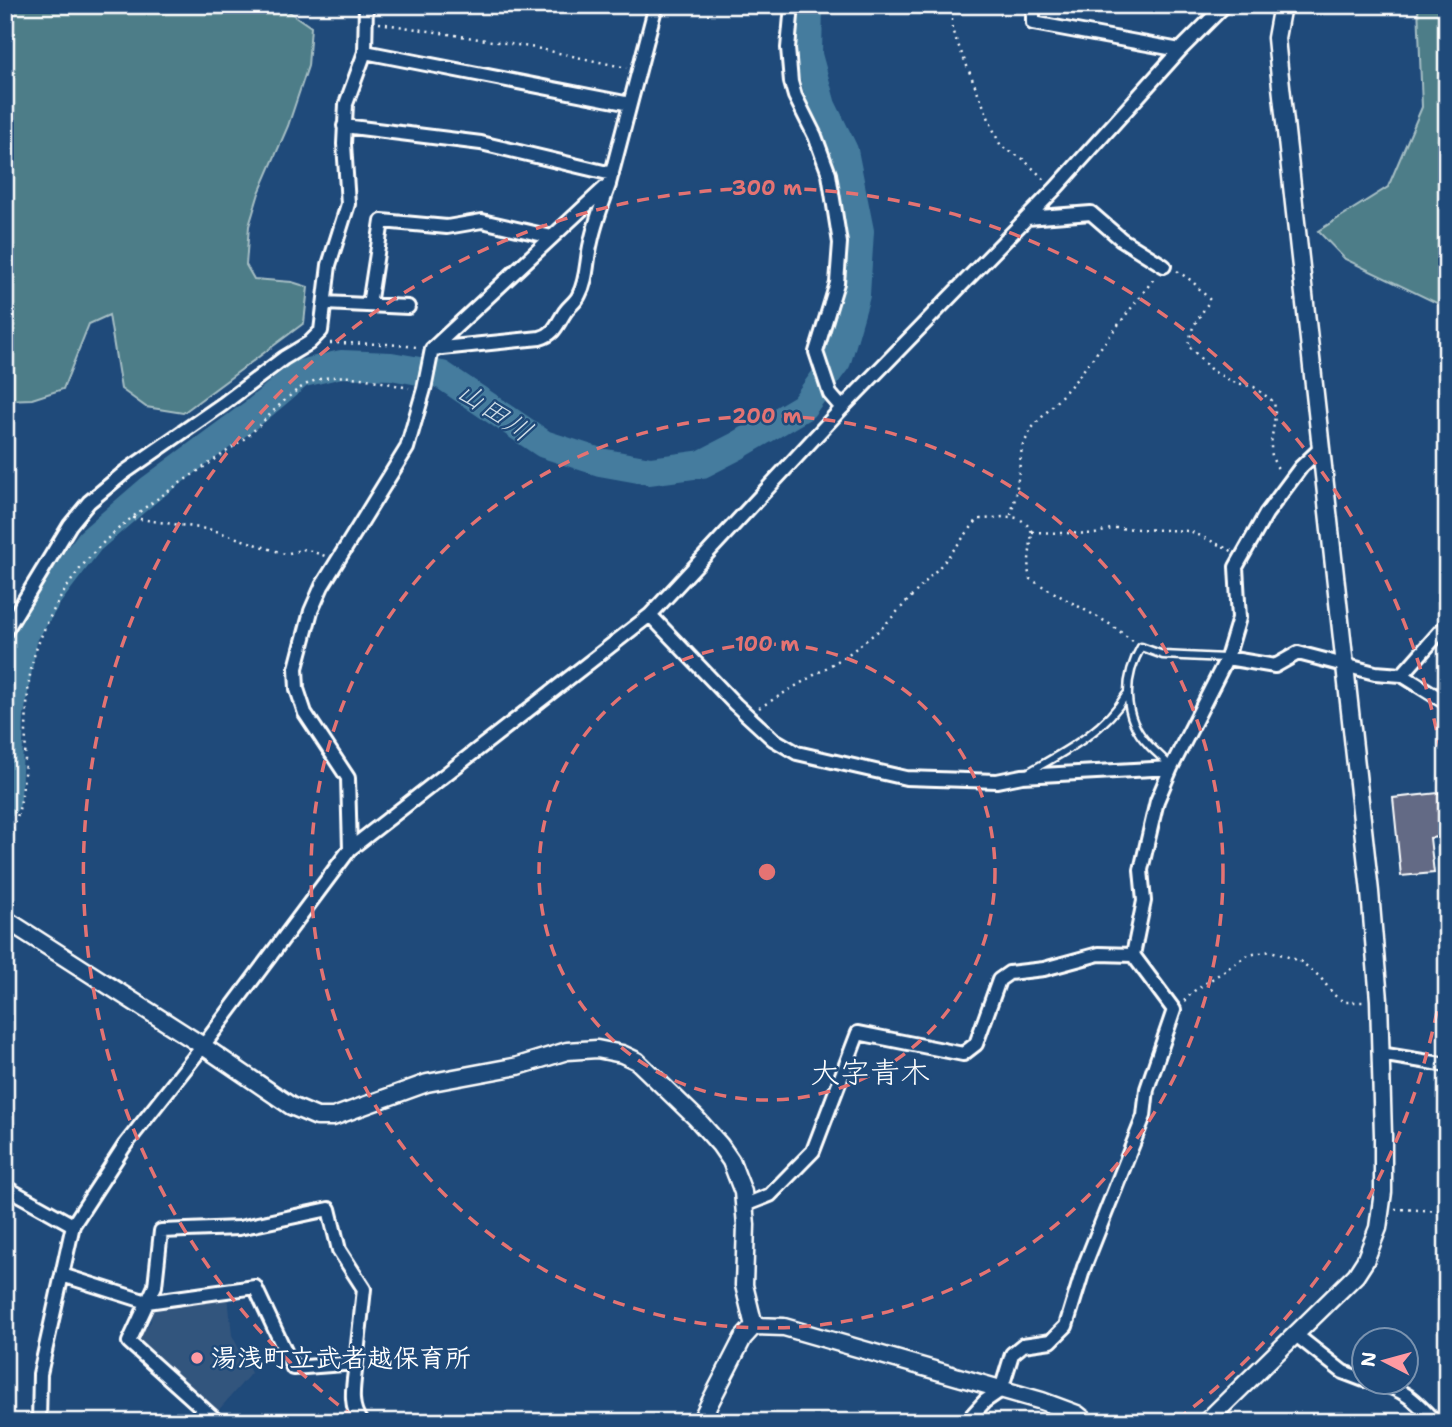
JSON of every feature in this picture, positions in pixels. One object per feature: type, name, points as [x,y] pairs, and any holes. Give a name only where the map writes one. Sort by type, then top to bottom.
[{"type":"street","points":[[5,632],[70,525],[97,494],[284,358],[309,343],[321,331],[329,265],[348,204],[344,126],[346,104],[365,52],[366,5]]},
{"type":"street","points":[[432,351],[540,338],[555,330],[565,312],[575,302],[589,268],[590,246],[611,179],[656,5]]},
{"type":"street","points":[[792,5],[788,48],[791,82],[829,174],[840,243],[837,283],[817,344],[817,360],[830,394],[842,408]]},
{"type":"street","points":[[1032,5],[1032,23],[1180,50]]},
{"type":"street","points":[[39,1422],[40,1374],[73,1225],[125,1145],[203,1046],[350,849],[650,615],[842,408],[1055,189],[1180,50],[1226,5]]},
{"type":"street","points":[[1206,1422],[1356,1275],[1373,1244],[1381,1209],[1384,1174],[1379,1000],[1370,892],[1276,38],[1282,5]]},
{"type":"street","points":[[365,52],[631,104]]},
{"type":"street","points":[[344,126],[481,143],[611,179]]},
{"type":"street","points":[[350,849],[348,778],[299,701],[296,680],[300,645],[311,611],[322,586],[407,448],[432,351],[611,179]]},
{"type":"street","points":[[1027,218],[1091,213],[1121,239],[1164,266]]},
{"type":"street","points":[[369,305],[382,221],[447,228],[482,221],[552,237]]},
{"type":"street","points":[[325,303],[408,307]]},
{"type":"street","points":[[966,1422],[985,1401],[1001,1390],[1012,1354],[1023,1345],[1051,1341],[1066,1326],[1084,1267],[1144,1116],[1147,1089],[1174,1010],[1133,955],[1144,901],[1141,870],[1157,801],[1227,659],[1239,618],[1236,573],[1243,556],[1266,514],[1289,482],[1321,448]]},
{"type":"street","points":[[650,615],[747,715],[773,739],[797,753],[906,778],[997,781],[1022,776],[1171,768]]},
{"type":"street","points":[[1402,675],[1447,624]]},
{"type":"street","points":[[1227,659],[1275,666],[1298,653],[1375,673],[1402,675],[1447,703]]},
{"type":"street","points":[[5,919],[291,1106],[324,1118],[427,1083],[518,1066],[567,1051],[597,1049],[622,1054],[637,1061],[652,1073],[720,1145],[744,1192],[743,1269],[746,1299],[754,1326]]},
{"type":"street","points":[[745,1205],[770,1195],[813,1151],[858,1033],[963,1054],[975,1044],[999,980],[1009,973],[1044,969],[1099,954],[1133,955]]},
{"type":"street","points":[[1380,1054],[1447,1065]]},
{"type":"street","points":[[7,1191],[73,1225]]},
{"type":"street","points":[[218,1422],[130,1342],[155,1286],[161,1231],[239,1228],[329,1209],[339,1250],[364,1289],[352,1403],[360,1422]]},
{"type":"street","points":[[62,1275],[148,1302],[255,1287],[293,1368],[356,1363]]},
{"type":"street","points":[[700,1422],[743,1338],[754,1326],[784,1326],[1042,1401],[1077,1414],[1087,1422]]},
{"type":"street","points":[[1297,1335],[1350,1375]]},
{"type":"street","points":[[1411,1396],[1435,1422]]},
{"type":"lane","points":[[1171,768],[1164,758],[1147,744],[1128,706],[1129,673],[1141,648],[1163,655],[1227,659]]},
{"type":"lane","points":[[1022,776],[1106,722],[1127,693]]},
{"type":"path","points":[[952,5],[952,30],[1001,146],[1023,159],[1055,189]]},
{"type":"path","points":[[365,20],[536,48],[639,71]]},
{"type":"path","points":[[1011,515],[1022,447],[1032,428],[1076,381],[1164,266],[1181,273],[1210,300],[1199,314],[1188,345],[1220,376],[1254,387],[1274,402],[1276,412],[1270,453],[1274,463],[1289,482]]},
{"type":"path","points":[[309,343],[388,344],[432,351]]},
{"type":"path","points":[[5,841],[13,831],[19,810],[25,711],[35,650],[54,610],[100,546],[133,518],[246,437],[290,397],[310,383],[320,379],[348,377],[424,390]]},
{"type":"path","points":[[747,715],[846,656],[882,628],[944,562],[978,519],[989,520],[1011,515],[1019,517],[1032,532],[1028,569],[1030,579],[1108,623],[1141,648]]},
{"type":"path","points":[[133,518],[213,530],[285,554],[300,549],[311,550],[336,563]]},
{"type":"path","points":[[1032,532],[1095,534],[1114,528],[1190,531],[1243,556]]},
{"type":"path","points":[[1174,1010],[1210,980],[1248,954],[1259,951],[1271,951],[1300,961],[1344,1002],[1379,1000]]},
{"type":"path","points":[[1381,1209],[1447,1211]]},
{"type":"shaded area","name":"湯浅町立武者越保育所","points":[[228,1296],[232,1335],[251,1373],[216,1413],[134,1343],[151,1321],[150,1308]]},
{"type":"green space","points":[[5,5],[247,5],[285,9],[311,27],[308,66],[249,226],[246,265],[254,279],[292,282],[308,287],[304,323],[183,413],[146,407],[121,389],[109,315],[89,324],[63,389],[32,399],[5,400]]},
{"type":"green space","points":[[1418,5],[1447,5],[1447,308],[1345,259],[1318,231],[1388,187],[1422,107]]},
{"type":"building","points":[[1447,792],[1447,836],[1430,838],[1434,873],[1401,876],[1393,798]]},
{"type":"waterway","name":"山田川","points":[[5,803],[10,714],[24,635],[49,595],[90,541],[149,490],[256,411],[300,374],[341,364],[391,366],[442,375],[544,444],[600,462],[650,471],[702,464],[803,407],[837,361],[856,295],[860,231],[844,151],[822,106],[808,55],[809,5]]},
{"type":"place","name":"湯浅町立武者越保育所","points":[[197,1358]]},
{"type":"district","name":"大字青木","points":[[870,1073]]}]
